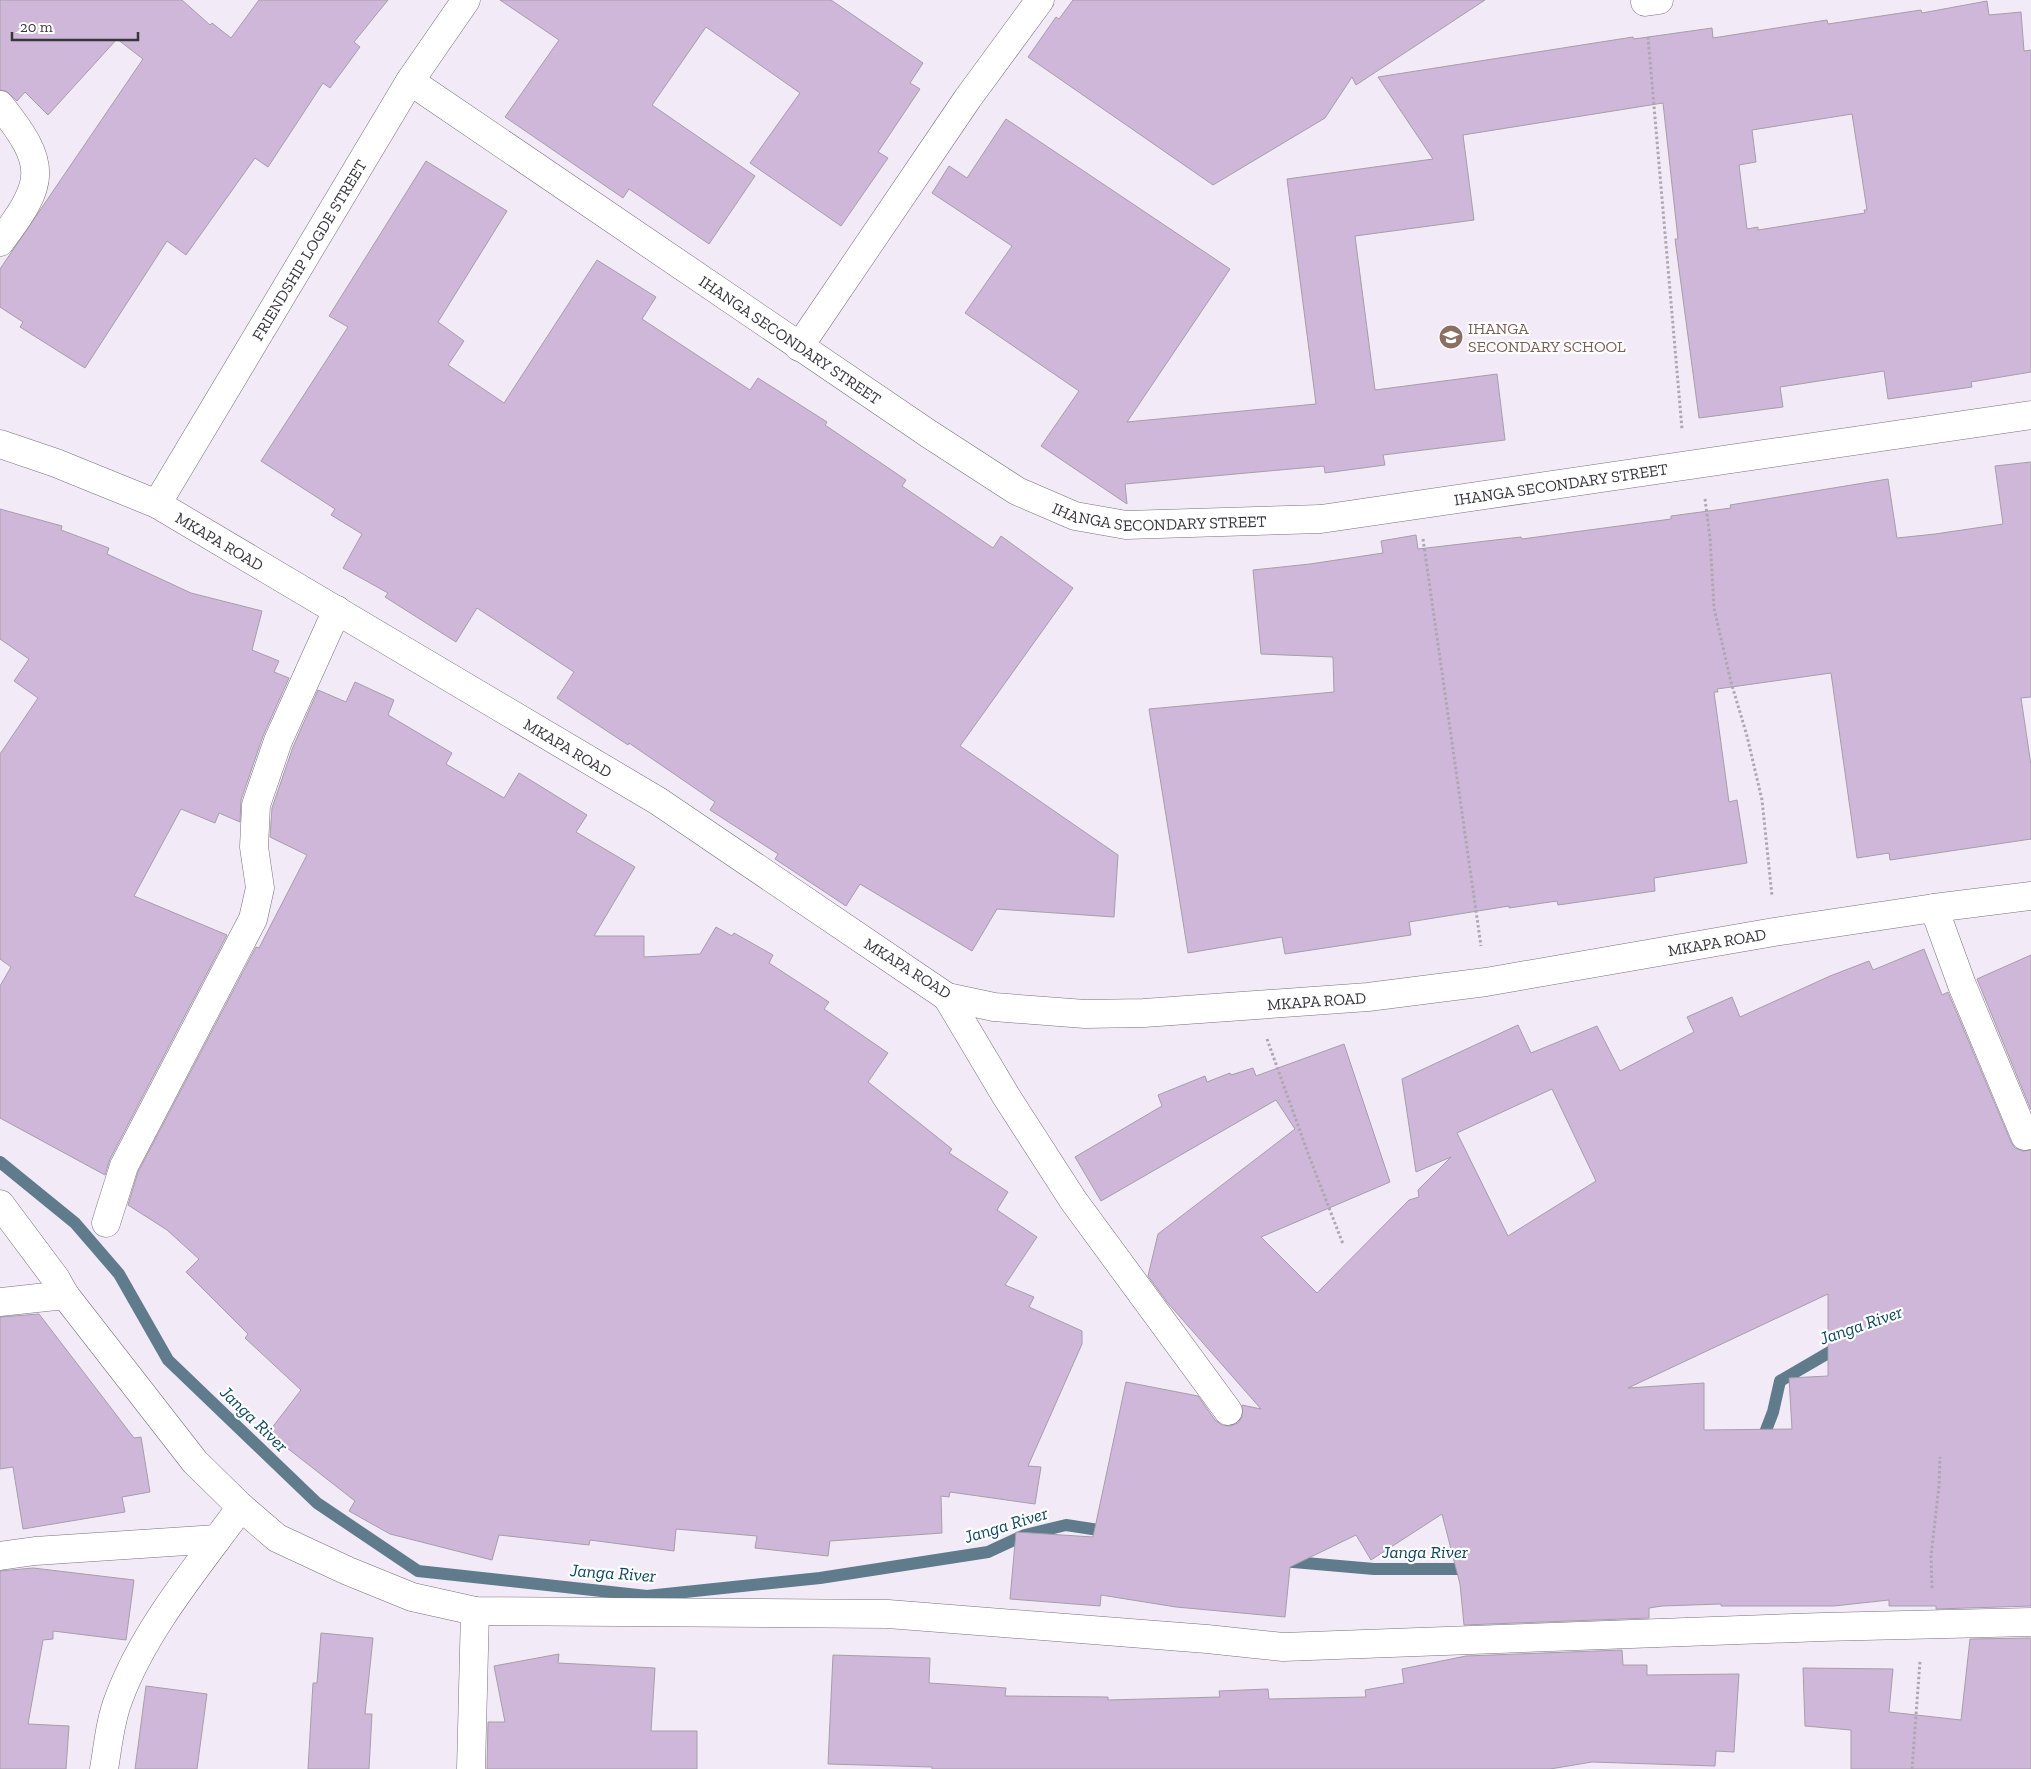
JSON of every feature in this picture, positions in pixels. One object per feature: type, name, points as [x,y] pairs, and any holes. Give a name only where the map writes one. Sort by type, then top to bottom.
[{"type":"street","name":"FRIENDSHIP LOGDE STREET","points":[[157,504],[410,81],[466,0]]},
{"type":"street","points":[[799,347],[968,98],[1040,0]]},
{"type":"street","name":"IHANGA SECONDARY STREET","points":[[410,81],[799,347],[1017,491],[1075,516],[1126,525],[1321,518],[2031,415]]},
{"type":"street","points":[[0,105],[24,137],[34,156],[37,177],[23,213],[0,242]]},
{"type":"street","name":"MKAPA ROAD","points":[[0,444],[56,463],[157,504],[658,801],[947,997],[994,1007],[1085,1014],[1144,1013],[1368,998],[1486,982],[1774,932],[1934,908],[2031,896]]},
{"type":"street","points":[[106,1223],[124,1166],[253,919],[260,888],[254,847],[256,805],[278,741],[337,610]]},
{"type":"street","points":[[1934,908],[1965,993],[2025,1136]]},
{"type":"street","points":[[947,997],[1006,1096],[1073,1200],[1228,1411]]},
{"type":"street","points":[[0,1204],[56,1279],[65,1295],[195,1462],[241,1508],[277,1538],[348,1571],[412,1597],[475,1611],[888,1614],[1206,1638],[1283,1647],[1928,1623],[2031,1622]]},
{"type":"street","points":[[0,1302],[65,1295]]},
{"type":"street","points":[[104,1769],[118,1700],[131,1667],[158,1622],[241,1508]]},
{"type":"street","points":[[0,1556],[36,1551],[217,1539]]},
{"type":"street","points":[[471,1769],[475,1611]]},
{"type":"path","points":[[1652,1],[1662,215],[1693,464],[1710,538],[1714,608],[1762,800],[1771,878],[1774,932]]},
{"type":"path","points":[[1418,504],[1486,982]]},
{"type":"path","points":[[1254,1006],[1343,1244]]},
{"type":"path","points":[[1912,1769],[1928,1623],[1931,1556],[1939,1486],[1940,1457]]},
{"type":"building","points":[[0,0],[182,0],[210,25],[212,23],[231,38],[259,0],[388,0],[354,42],[360,47],[330,88],[323,83],[268,167],[255,158],[186,255],[167,241],[85,368],[20,327],[23,322],[0,307],[0,269],[143,59],[117,39],[48,115],[25,92],[17,101],[6,91],[0,90]]},
{"type":"building","points":[[500,0],[831,0],[923,63],[910,83],[920,89],[878,152],[888,158],[841,226],[750,163],[800,93],[706,27],[652,105],[755,176],[709,244],[629,189],[623,198],[505,117],[559,40]]},
{"type":"building","points":[[1073,0],[1485,0],[1356,85],[1352,77],[1325,118],[1213,185],[1028,57],[1056,17],[1059,19]]},
{"type":"building","points":[[1987,1],[1989,15],[2021,12],[2024,51],[2031,50],[2031,372],[1971,382],[1972,387],[1888,399],[1884,371],[1780,387],[1783,407],[1699,418],[1675,239],[1678,239],[1663,103],[1463,135],[1474,220],[1355,236],[1375,390],[1497,374],[1505,440],[1383,455],[1385,465],[1325,473],[1324,466],[1125,484],[1127,504],[1041,446],[1079,391],[965,313],[1012,246],[932,193],[949,166],[967,178],[1006,119],[1230,269],[1127,422],[1316,404],[1287,179],[1433,159],[1378,77],[1633,37],[1634,39],[1712,28],[1713,38],[1827,20],[1828,24],[1921,10],[1922,13]],"holes":[[[1852,114],[1867,210],[1864,210],[1865,213],[1758,230],[1758,227],[1747,229],[1739,165],[1756,162],[1752,130]]]},
{"type":"building","points":[[426,161],[507,211],[438,322],[464,341],[448,365],[504,403],[597,260],[656,297],[642,319],[750,390],[758,378],[827,422],[825,425],[906,480],[902,486],[993,548],[1001,536],[1073,588],[960,746],[1118,855],[1114,917],[997,909],[972,951],[860,884],[846,906],[775,859],[778,854],[710,810],[715,802],[629,743],[628,745],[557,698],[574,672],[477,608],[456,642],[385,597],[388,593],[343,568],[362,534],[331,515],[335,509],[261,461],[348,327],[329,316]]},
{"type":"building","points":[[2031,462],[2031,697],[2021,698],[2031,765],[2031,839],[1890,860],[1889,853],[1857,858],[1831,673],[1717,689],[1718,692],[1714,692],[1729,802],[1737,800],[1747,863],[1654,878],[1655,891],[1558,905],[1557,901],[1509,908],[1509,906],[1409,922],[1411,935],[1285,954],[1282,937],[1188,953],[1149,709],[1334,692],[1333,657],[1261,654],[1253,570],[1383,553],[1381,541],[1416,535],[1418,549],[1521,537],[1522,539],[1671,519],[1671,516],[1731,508],[1730,505],[1888,479],[1897,538],[1935,534],[2003,524],[1995,466]]},
{"type":"building","points":[[0,509],[62,526],[61,530],[109,548],[107,554],[191,593],[262,611],[252,650],[279,661],[274,672],[289,678],[263,736],[241,800],[240,822],[219,813],[215,823],[181,809],[134,896],[227,935],[110,1159],[105,1175],[0,1118],[0,986],[11,967],[0,959],[0,754],[38,698],[14,681],[29,659],[0,639]]},
{"type":"building","points":[[355,682],[394,700],[388,715],[452,753],[446,764],[504,798],[519,773],[587,815],[576,832],[635,867],[594,936],[644,936],[644,957],[700,954],[716,927],[732,936],[734,933],[773,955],[769,963],[829,1002],[824,1009],[888,1053],[868,1082],[952,1149],[949,1153],[1008,1192],[997,1210],[1037,1237],[1005,1285],[1034,1297],[1029,1307],[1082,1331],[1082,1344],[1028,1466],[1041,1467],[1035,1504],[950,1492],[949,1497],[941,1496],[942,1533],[830,1541],[828,1556],[755,1548],[757,1536],[676,1529],[674,1551],[590,1540],[589,1545],[499,1535],[492,1560],[390,1534],[349,1511],[355,1501],[268,1433],[301,1390],[245,1338],[248,1334],[186,1272],[199,1259],[167,1230],[128,1205],[138,1172],[256,947],[259,948],[307,855],[270,837],[272,808],[293,747],[318,690],[346,702]]},
{"type":"building","points":[[1924,949],[1942,995],[1948,992],[2011,1142],[2015,1148],[2023,1151],[2031,1150],[2031,1606],[1936,1609],[1936,1606],[1889,1606],[1889,1600],[1834,1606],[1721,1606],[1721,1604],[1649,1608],[1649,1618],[1464,1625],[1460,1584],[1442,1514],[1371,1560],[1356,1535],[1290,1567],[1285,1617],[1176,1607],[1101,1595],[1100,1606],[1010,1599],[1016,1532],[1093,1537],[1126,1382],[1198,1396],[1215,1420],[1222,1425],[1230,1426],[1238,1423],[1242,1417],[1242,1405],[1261,1409],[1167,1302],[1148,1276],[1158,1234],[1295,1129],[1276,1100],[1101,1201],[1075,1157],[1162,1106],[1158,1095],[1205,1076],[1207,1082],[1230,1073],[1231,1075],[1253,1068],[1256,1076],[1344,1044],[1390,1182],[1261,1237],[1317,1293],[1409,1200],[1419,1197],[1418,1190],[1451,1157],[1416,1172],[1402,1079],[1518,1025],[1531,1053],[1597,1026],[1620,1071],[1694,1032],[1687,1017],[1732,997],[1740,1017],[1830,976],[1869,961],[1873,970]],"holes":[[[1552,1089],[1596,1181],[1508,1236],[1457,1133]],[[1828,1294],[1828,1376],[1789,1378],[1792,1429],[1704,1430],[1704,1383],[1628,1388]]]},
{"type":"building","points":[[2031,955],[2031,1110],[1977,979]]},
{"type":"building","points":[[39,1314],[134,1438],[141,1437],[150,1492],[122,1497],[125,1512],[23,1529],[13,1467],[0,1469],[0,1317]]},
{"type":"building","points":[[33,1568],[134,1580],[126,1640],[53,1631],[53,1639],[43,1640],[28,1724],[69,1726],[66,1769],[0,1769],[0,1571]]},
{"type":"building","points":[[321,1633],[373,1638],[365,1714],[372,1714],[369,1769],[308,1769],[313,1683],[317,1683]]},
{"type":"building","points":[[2031,1638],[2031,1769],[1851,1769],[1851,1730],[1805,1726],[1803,1668],[1893,1669],[1889,1712],[1961,1720],[1970,1639]]},
{"type":"building","points":[[1622,1650],[1623,1665],[1647,1665],[1647,1675],[1739,1674],[1734,1752],[1716,1751],[1715,1766],[1592,1762],[1550,1769],[932,1769],[932,1767],[828,1764],[833,1655],[930,1658],[929,1683],[1006,1688],[1005,1696],[1108,1697],[1108,1700],[1220,1697],[1219,1691],[1268,1689],[1269,1699],[1366,1697],[1365,1690],[1404,1683],[1402,1669],[1466,1656]]},
{"type":"building","points":[[559,1654],[558,1663],[655,1668],[651,1731],[697,1731],[697,1769],[487,1769],[488,1722],[505,1722],[494,1666]]},
{"type":"building","points":[[146,1686],[207,1694],[197,1769],[135,1769]]},
{"type":"waterway","name":"Janga River","points":[[0,1162],[75,1223],[119,1274],[168,1360],[317,1503],[418,1571],[647,1596],[820,1578],[988,1552],[1025,1535],[1066,1525],[1112,1532]]},
{"type":"waterway","name":"Janga River","points":[[1761,1443],[1773,1412],[1780,1381],[1843,1346]]},
{"type":"waterway","name":"Janga River","points":[[1282,1561],[1374,1569],[1471,1569]]},
{"type":"place","name":"IHANGA SECONDARY SCHOOL","points":[[1451,337]]}]
